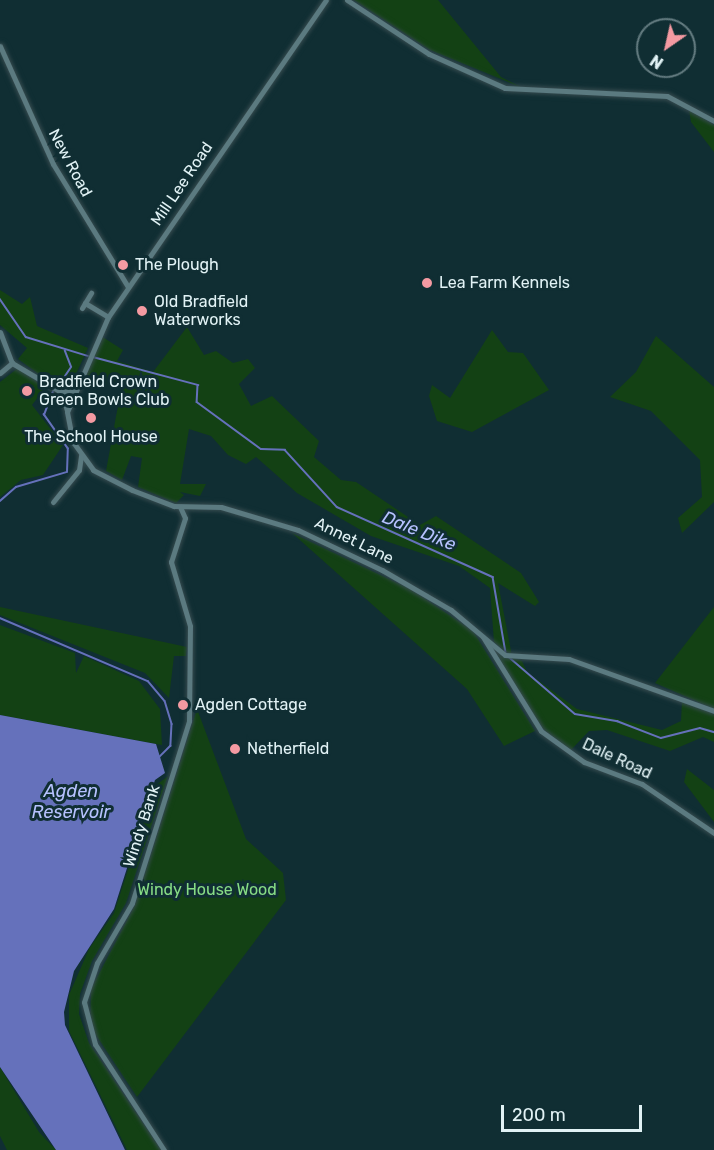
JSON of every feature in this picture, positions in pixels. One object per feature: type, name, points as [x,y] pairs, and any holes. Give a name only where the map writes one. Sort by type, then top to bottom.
[{"type":"street","name":"Mill Lee Road","points":[[67,412],[85,365],[108,317],[326,0]]},
{"type":"street","points":[[347,0],[429,54],[505,88],[667,96],[714,121]]},
{"type":"street","name":"New Road","points":[[0,46],[52,164],[128,287]]},
{"type":"street","points":[[91,293],[84,306],[108,317]]},
{"type":"street","points":[[0,332],[12,363],[61,391],[75,390]]},
{"type":"street","points":[[0,373],[12,363]]},
{"type":"street","points":[[61,391],[70,436],[93,470]]},
{"type":"street","points":[[53,502],[79,470],[81,455]]},
{"type":"street","points":[[79,470],[93,470],[180,507],[185,518]]},
{"type":"street","name":"Annet Lane","points":[[180,507],[228,508],[309,534],[427,595],[505,655],[513,658],[569,659],[714,711]]},
{"type":"street","name":"Windy Bank","points":[[164,1150],[94,1044],[84,1002],[97,963],[132,903],[189,721],[190,626],[171,562],[185,518],[195,507]]},
{"type":"street","name":"Dale Road","points":[[483,637],[522,709],[541,731],[584,762],[642,784],[714,833]]},
{"type":"green space","points":[[354,0],[438,0],[501,77],[525,89],[430,50]]},
{"type":"green space","points":[[689,110],[714,125],[714,152],[691,122]]},
{"type":"green space","points":[[0,290],[22,304],[30,297],[37,326],[88,348],[70,387],[58,388],[18,359],[27,348],[0,325]]},
{"type":"green space","points":[[187,327],[204,355],[216,351],[233,363],[248,359],[255,368],[239,384],[251,406],[272,396],[319,441],[314,457],[341,480],[356,482],[420,525],[436,516],[521,573],[539,602],[535,606],[498,583],[512,656],[494,642],[490,588],[459,566],[371,536],[297,493],[256,457],[246,464],[228,455],[211,436],[189,429],[180,484],[206,484],[200,496],[180,492],[184,495],[176,503],[138,487],[142,458],[131,456],[122,480],[106,471],[121,389],[85,376],[101,336],[123,350],[117,361],[153,372]]},
{"type":"green space","points":[[492,330],[508,352],[523,353],[549,390],[472,432],[437,421],[429,396],[432,385],[450,398]]},
{"type":"green space","points":[[656,336],[714,387],[714,502],[682,533],[678,518],[702,497],[700,460],[651,411],[610,397],[636,372]]},
{"type":"green space","points":[[18,368],[45,388],[32,405],[63,445],[43,475],[21,480],[0,497],[0,382]]},
{"type":"green space","points":[[292,533],[412,590],[473,631],[535,731],[504,746],[467,689]]},
{"type":"green space","points":[[0,607],[187,647],[186,656],[174,656],[169,698],[145,673],[0,615]]},
{"type":"green space","points":[[714,607],[714,709],[655,683]]},
{"type":"green space","points":[[0,625],[75,653],[76,673],[84,656],[139,681],[160,709],[162,745],[0,715]]},
{"type":"green space","points":[[491,648],[522,661],[527,672],[577,709],[662,730],[681,721],[682,701],[714,714],[714,742],[703,737],[670,751],[607,730],[589,731],[571,750],[544,730]]},
{"type":"green space","name":"Windy House Wood","points":[[197,709],[246,839],[283,873],[286,900],[137,1097],[90,1026],[91,989],[135,905]]},
{"type":"green space","points":[[687,769],[714,790],[714,822],[684,782]]},
{"type":"green space","name":"Windy House Wood","points":[[168,776],[126,903],[92,961],[80,994],[79,1014],[89,1043],[161,1150],[127,1150],[69,1031],[69,995],[89,949],[114,913],[155,786]]},
{"type":"green space","points":[[0,1067],[39,1132],[56,1150],[7,1150],[0,1136]]},
{"type":"water","name":"Agden Reservoir","points":[[0,715],[156,744],[165,773],[155,780],[114,909],[74,971],[64,1012],[65,1025],[125,1150],[56,1150],[0,1067]]},
{"type":"waterway","name":"Dale Dike","points":[[0,299],[26,337],[88,356]]},
{"type":"waterway","points":[[57,388],[71,367],[65,351]]},
{"type":"waterway","name":"Dale Dike","points":[[93,357],[198,385],[197,402],[261,449],[285,450],[337,507],[493,577],[506,653]]},
{"type":"waterway","points":[[0,501],[16,487],[67,472],[68,449],[44,415],[53,391]]},
{"type":"waterway","points":[[0,618],[148,681],[165,701],[172,724],[171,746],[158,759]]},
{"type":"waterway","name":"Dale Dike","points":[[509,657],[575,714],[617,721],[661,738],[700,728],[714,732]]},
{"type":"place","name":"The Plough","points":[[123,265]]},
{"type":"place","name":"Lea Farm Kennels","points":[[427,283]]},
{"type":"place","name":"Old Bradfield Waterworks","points":[[142,311]]},
{"type":"place","name":"Bradfield Crown Green Bowls Club","points":[[27,391]]},
{"type":"place","name":"The School House","points":[[91,418]]},
{"type":"place","name":"Agden Cottage","points":[[183,705]]},
{"type":"place","name":"Netherfield","points":[[235,749]]}]
